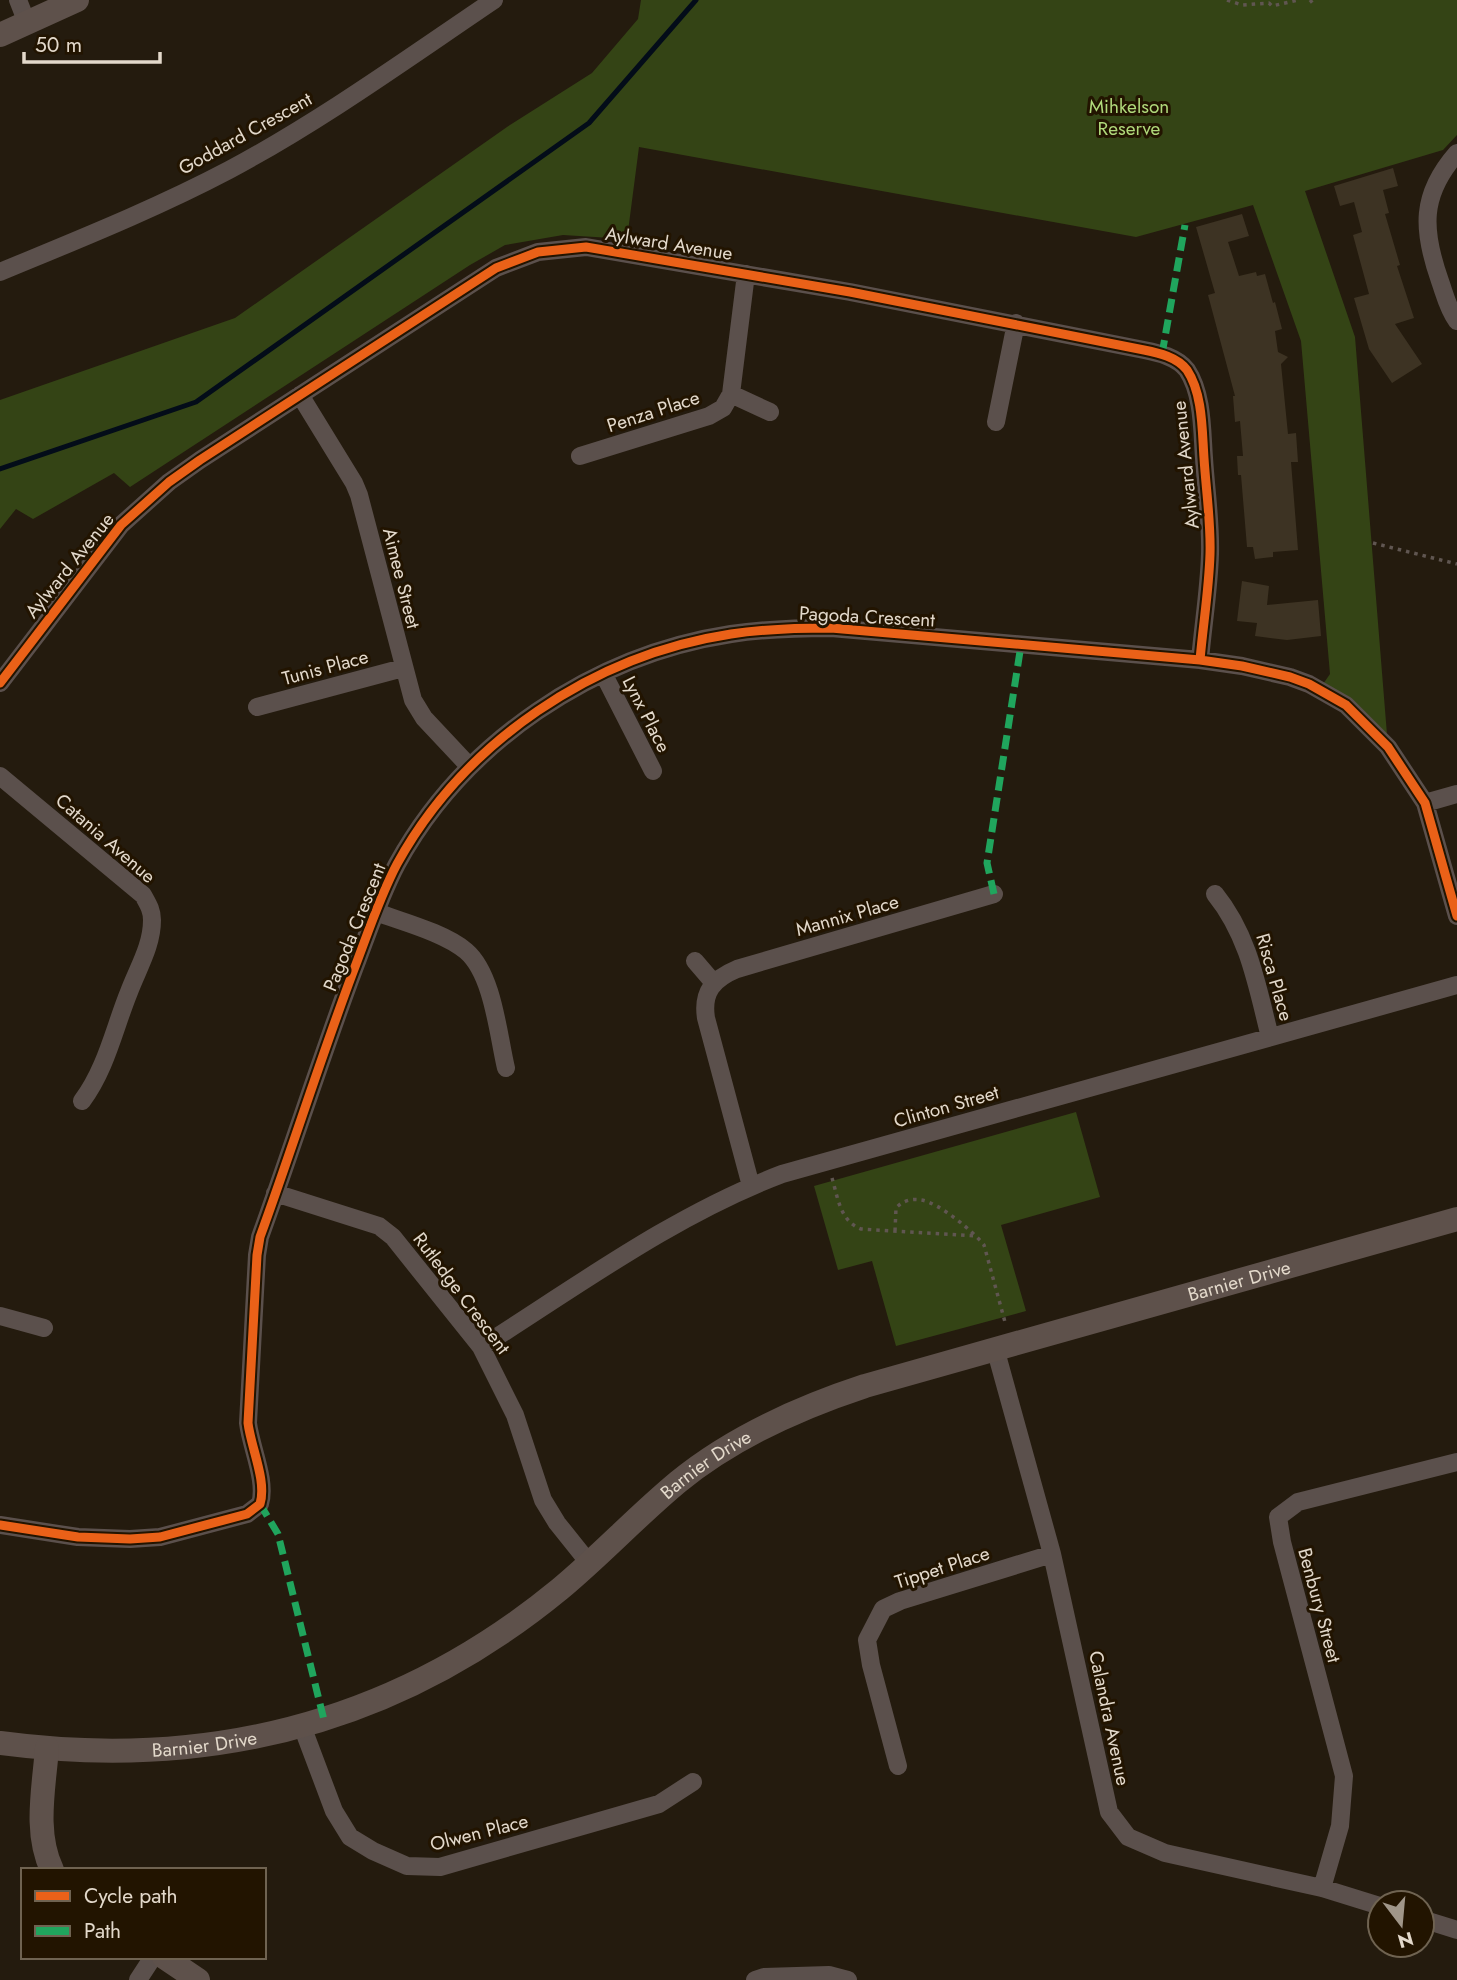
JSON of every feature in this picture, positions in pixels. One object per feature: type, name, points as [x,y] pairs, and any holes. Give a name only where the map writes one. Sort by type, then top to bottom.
[{"type":"street","points":[[18,0],[27,23]]},
{"type":"street","points":[[0,35],[77,0]]},
{"type":"street","name":"Goddard Crescent","points":[[0,272],[164,202],[228,170],[335,107],[494,0]]},
{"type":"street","points":[[1457,153],[1432,191],[1426,225],[1435,266],[1450,311],[1457,321]]},
{"type":"street","name":"Aylward Avenue","points":[[0,683],[121,525],[179,475],[496,268],[538,252],[586,247],[1016,323],[1162,354],[1181,363],[1196,391],[1199,407],[1209,519],[1210,555],[1200,660]]},
{"type":"street","points":[[746,274],[730,394],[771,412]]},
{"type":"street","points":[[996,422],[1016,323]]},
{"type":"street","name":"Penza Place","points":[[580,456],[709,416],[723,408],[730,394]]},
{"type":"street","name":"Aimee Street","points":[[300,395],[359,495],[403,668],[414,700],[424,718],[469,766]]},
{"type":"street","name":"Pagoda Crescent","points":[[0,1525],[78,1537],[160,1537],[247,1514],[260,1504],[262,1486],[250,1442],[248,1423],[260,1237],[376,912],[396,866],[425,819],[469,766],[543,707],[604,674],[650,655],[706,639],[763,630],[799,628],[858,629],[1200,660],[1290,677],[1309,684],[1346,705],[1388,747],[1424,803],[1457,916]]},
{"type":"street","name":"Tunis Place","points":[[257,707],[403,668]]},
{"type":"street","name":"Lynx Place","points":[[604,674],[653,771]]},
{"type":"street","name":"Catania Avenue","points":[[0,776],[143,895],[151,908],[151,934],[144,957],[95,1084],[82,1101]]},
{"type":"street","points":[[1424,803],[1457,794]]},
{"type":"street","name":"Mannix Place","points":[[713,982],[737,970],[995,894]]},
{"type":"street","name":"Risca Place","points":[[1214,894],[1227,909],[1242,938],[1270,1037]]},
{"type":"street","points":[[376,912],[450,940],[466,951],[477,964],[487,984],[506,1068]]},
{"type":"street","points":[[695,961],[713,982],[705,998],[706,1018],[751,1186]]},
{"type":"street","name":"Clinton Street","points":[[481,1347],[691,1215],[782,1174],[1457,985]]},
{"type":"street","name":"Rutledge Crescent","points":[[275,1193],[379,1226],[393,1237],[481,1347],[515,1415],[548,1511],[589,1563]]},
{"type":"street","name":"Barnier Drive","points":[[0,1743],[111,1751],[176,1749],[230,1743],[302,1726],[374,1701],[450,1665],[526,1616],[680,1480],[759,1428],[835,1396],[995,1348],[1457,1219]]},
{"type":"street","points":[[0,1316],[44,1328]]},
{"type":"street","name":"Calandra Avenue","points":[[995,1348],[1052,1554],[1108,1812],[1128,1837],[1165,1853],[1322,1888],[1366,1902]]},
{"type":"street","name":"Benbury Street","points":[[1322,1888],[1340,1826],[1345,1776],[1282,1542],[1278,1517],[1298,1502],[1457,1462]]},
{"type":"street","name":"Tippet Place","points":[[898,1766],[867,1640],[883,1609],[900,1601],[1052,1554]]},
{"type":"street","name":"Olwen Place","points":[[302,1726],[334,1811],[350,1837],[407,1866],[440,1867],[659,1804],[692,1782]]},
{"type":"street","points":[[47,1748],[41,1833],[51,1868]]},
{"type":"street","points":[[1436,1923],[1457,1930]]},
{"type":"street","points":[[138,1980],[152,1959]]},
{"type":"street","points":[[167,1959],[198,1980]]},
{"type":"street","points":[[754,1980],[764,1977],[830,1977],[848,1980]]},
{"type":"path","points":[[1227,0],[1242,5],[1269,3],[1272,6],[1298,0]]},
{"type":"path","points":[[1310,0],[1315,6]]},
{"type":"path","points":[[1373,543],[1457,564]]},
{"type":"path","points":[[832,1178],[845,1218],[851,1225],[861,1229],[978,1237]]},
{"type":"path","points":[[895,1231],[895,1208],[908,1201],[923,1199],[934,1204],[978,1237],[985,1245],[1005,1322]]},
{"type":"green space","name":"Mihkelson Reserve","points":[[641,0],[1457,0],[1457,135],[1443,150],[1305,191],[1355,337],[1388,747],[1319,690],[1330,674],[1301,341],[1253,205],[1136,237],[639,147],[627,239],[563,235],[505,245],[470,265],[130,487],[114,473],[33,519],[16,509],[0,529],[0,400],[235,318],[507,127],[592,73],[638,19]]},
{"type":"green space","points":[[1076,1112],[1100,1197],[1001,1225],[1026,1311],[896,1346],[872,1261],[838,1270],[814,1186]]},
{"type":"building","points":[[1393,168],[1398,186],[1383,190],[1389,213],[1385,214],[1400,265],[1397,266],[1414,318],[1395,324],[1422,364],[1392,383],[1369,349],[1354,298],[1369,294],[1353,235],[1362,232],[1354,202],[1340,206],[1334,186]]},
{"type":"building","points":[[1242,214],[1249,236],[1228,242],[1239,276],[1256,272],[1257,276],[1265,274],[1273,303],[1275,302],[1282,329],[1275,331],[1278,352],[1288,357],[1281,364],[1288,434],[1296,433],[1298,462],[1291,462],[1298,550],[1273,552],[1273,557],[1255,559],[1253,547],[1247,547],[1241,475],[1238,475],[1237,456],[1243,456],[1240,421],[1235,422],[1235,396],[1208,295],[1215,293],[1196,227]]},
{"type":"building","points":[[1242,581],[1269,586],[1267,605],[1318,600],[1321,636],[1287,640],[1255,636],[1257,623],[1237,621]]},
{"type":"waterway","points":[[0,469],[196,402],[589,123],[696,0]]},
{"type":"marked path","points":[[1162,354],[1185,225]]},
{"type":"marked path","points":[[994,894],[987,863],[1021,645]]},
{"type":"marked path","points":[[260,1504],[278,1534],[324,1720]]},
{"type":"cycle path","points":[[0,683],[121,525],[169,482],[496,268],[538,252],[586,247],[850,292],[1150,351],[1178,362],[1187,370],[1199,401],[1209,518],[1209,567],[1200,660]]},
{"type":"cycle path","points":[[0,1525],[78,1537],[160,1537],[247,1514],[260,1504],[262,1485],[248,1423],[260,1237],[384,890],[425,820],[458,780],[496,743],[537,711],[582,684],[630,662],[680,645],[731,634],[831,628],[1200,660],[1290,677],[1309,684],[1346,705],[1388,747],[1425,803],[1457,916]]}]
